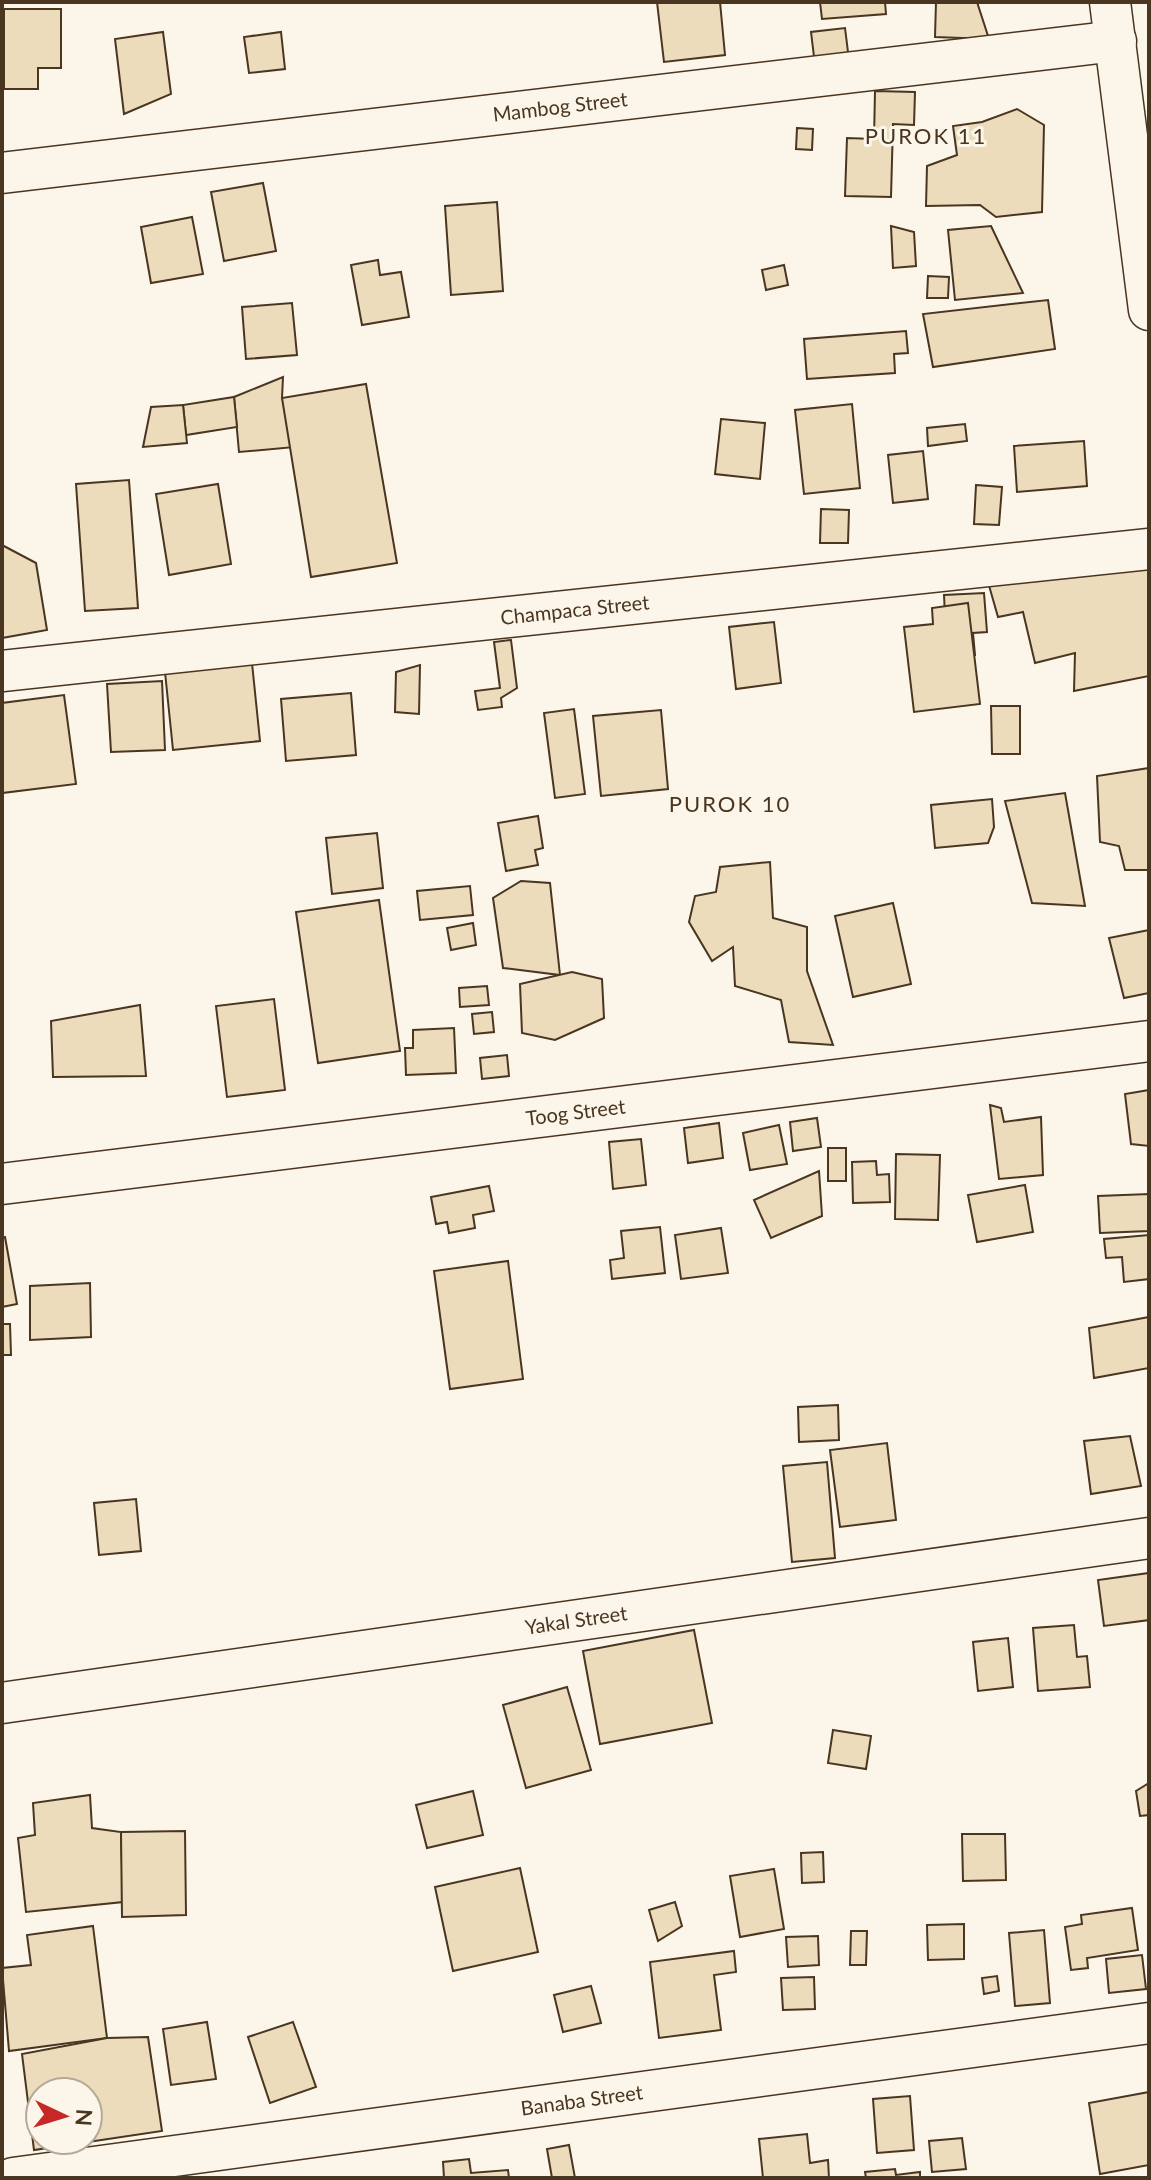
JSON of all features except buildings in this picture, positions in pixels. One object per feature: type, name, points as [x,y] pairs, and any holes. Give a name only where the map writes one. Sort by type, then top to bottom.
[{"type":"street","points":[[1110,2],[1149,310]]},
{"type":"street","name":"Mambog Street","points":[[2,173],[1116,41]]},
{"type":"street","name":"Champaca Street","points":[[2,671],[1149,549]]},
{"type":"street","name":"Toog Street","points":[[2,1184],[1149,1041]]},
{"type":"street","name":"Yakal Street","points":[[2,1703],[1149,1538]]},
{"type":"street","name":"Banaba Street","points":[[13,2178],[1149,2023]]},
{"type":"district","name":"PUROK 11","points":[[926,136]]},
{"type":"district","name":"PUROK 10","points":[[730,804]]}]
